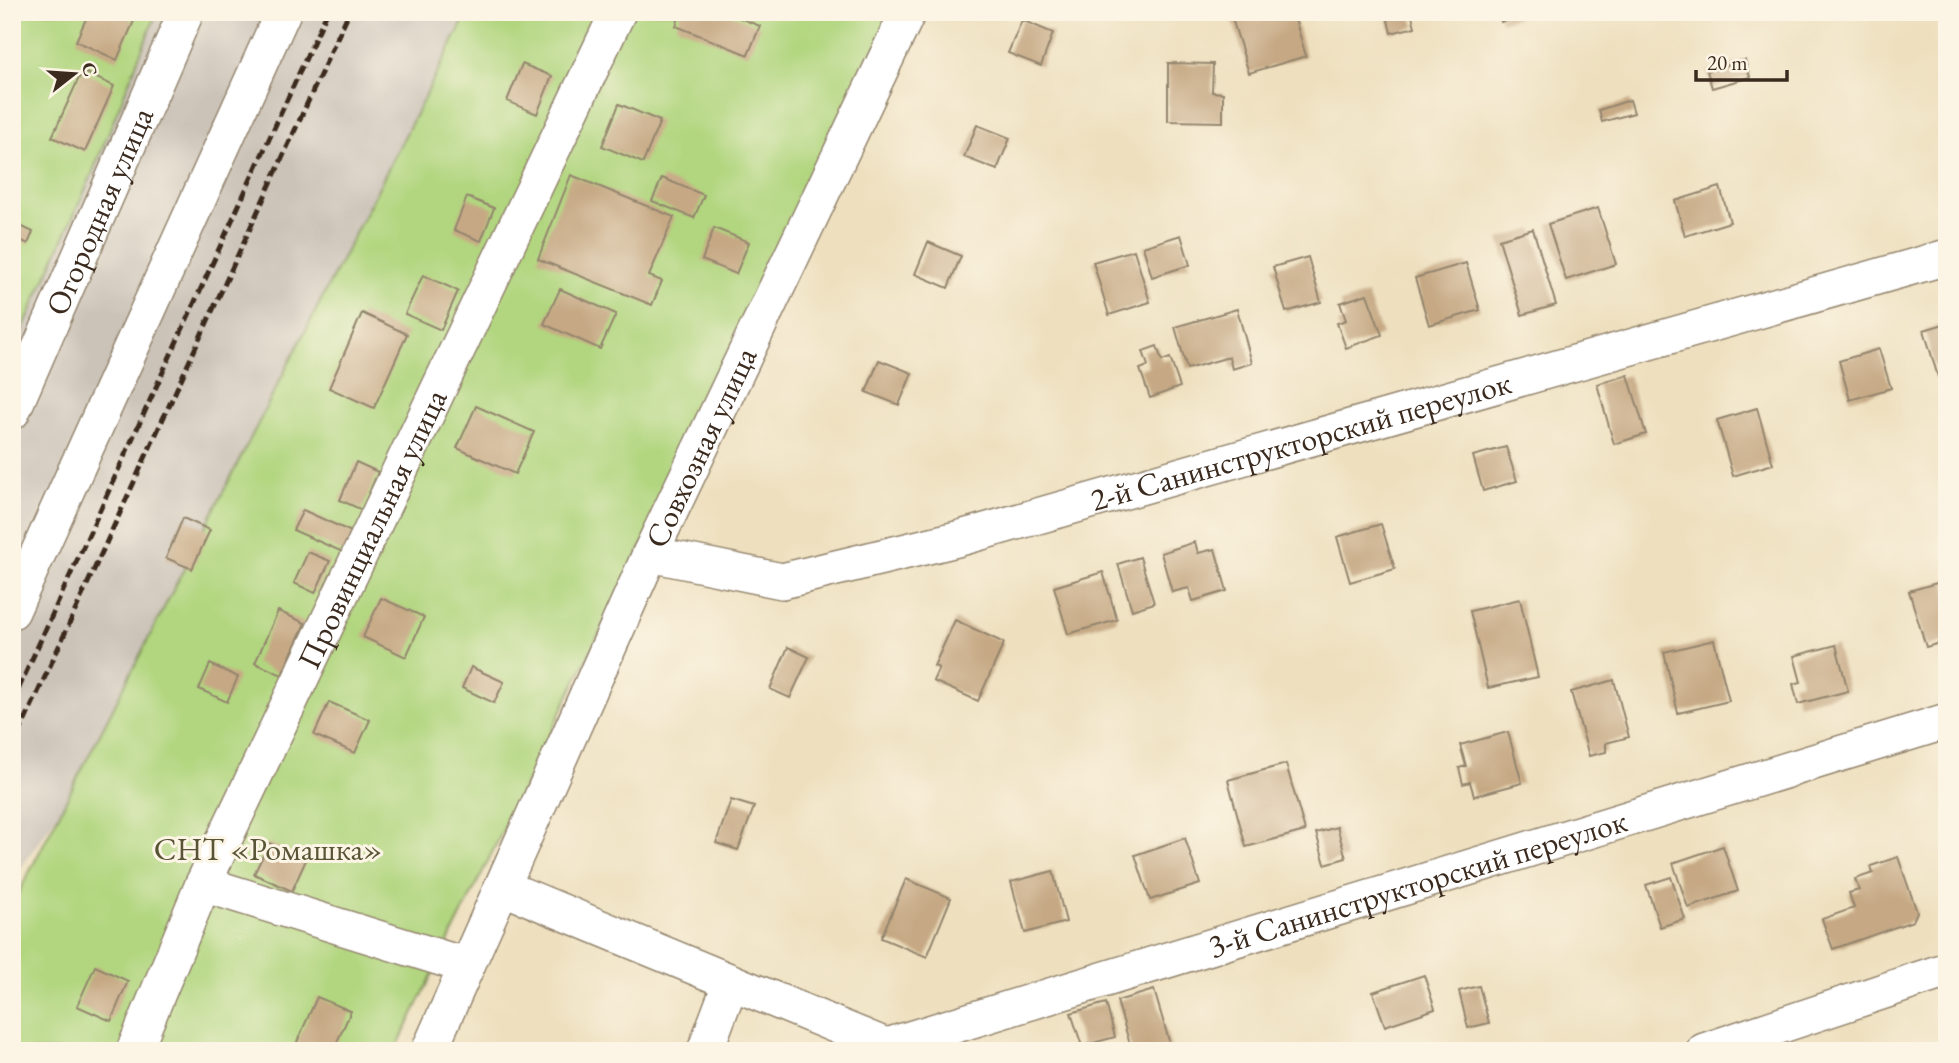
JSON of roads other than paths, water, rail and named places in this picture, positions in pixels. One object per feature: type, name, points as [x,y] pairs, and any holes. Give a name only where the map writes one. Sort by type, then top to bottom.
[{"type":"street","name":"Огородная улица","points":[[12,412],[187,12]]},
{"type":"street","points":[[12,611],[283,12]]},
{"type":"street","name":"Провинциальная улица","points":[[134,1051],[203,884],[618,12]]},
{"type":"street","name":"Совхозная улица","points":[[429,1051],[650,554],[908,12]]},
{"type":"street","name":"2-й Санинструкторский переулок","points":[[650,554],[782,581],[957,539],[1947,257]]},
{"type":"street","name":"3-й Санинструкторский переулок","points":[[893,1049],[1947,721]]},
{"type":"street","points":[[203,884],[467,966]]},
{"type":"street","points":[[502,887],[893,1049]]},
{"type":"street","points":[[1704,1051],[1947,970]]},
{"type":"street","points":[[705,1051],[731,982]]},
{"type":"railway","points":[[12,703],[327,12]]},
{"type":"railway","points":[[12,749],[349,12]]},
{"type":"park label","name":"СНТ «Ромашка»","points":[[268,849]]}]
